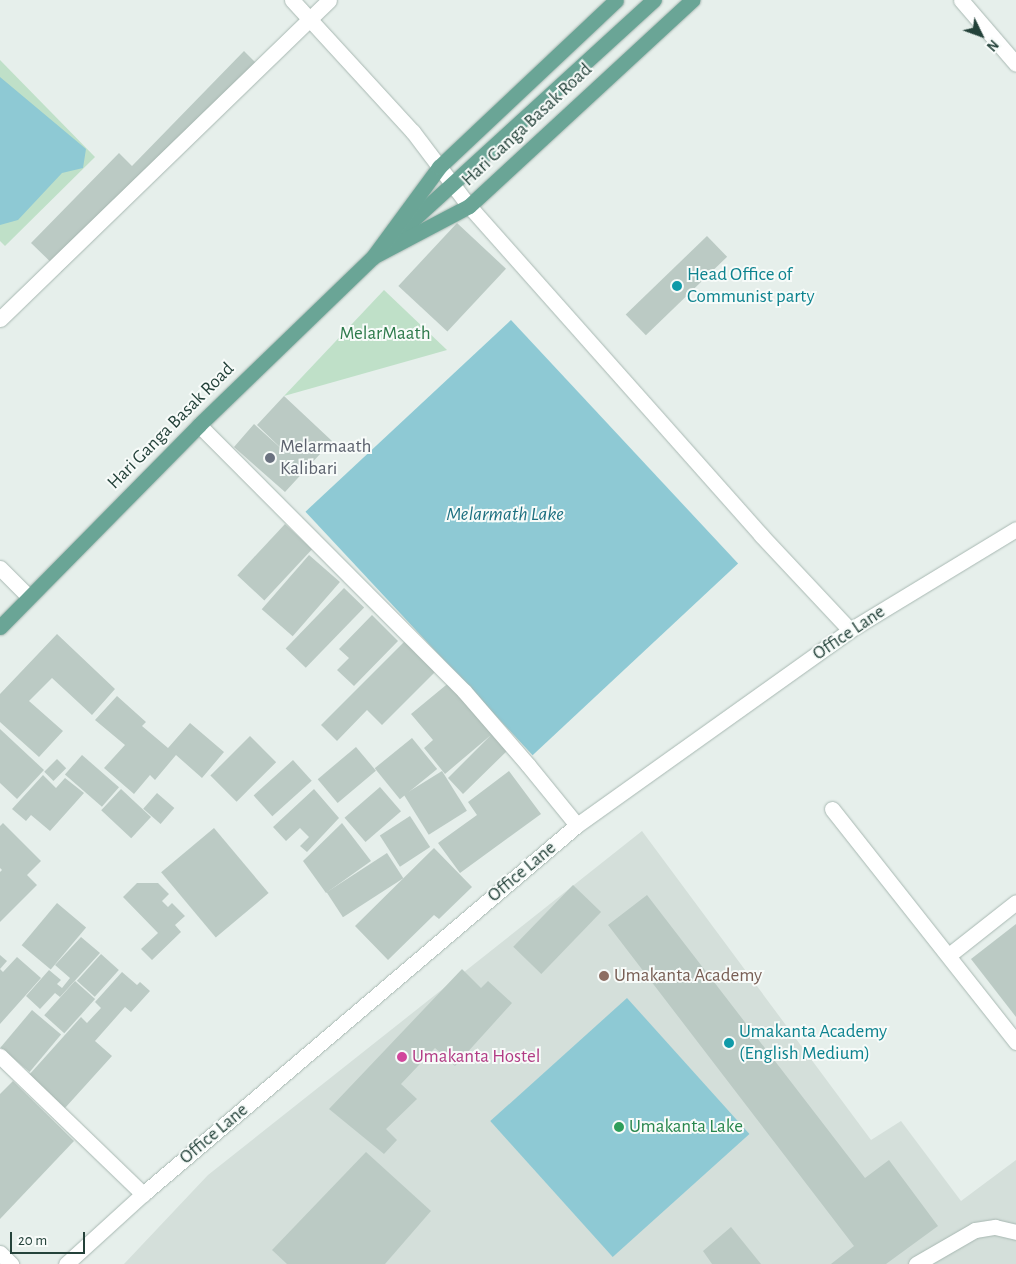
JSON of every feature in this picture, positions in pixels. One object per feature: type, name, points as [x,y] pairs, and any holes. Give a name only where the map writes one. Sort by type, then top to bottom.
[{"type":"main road","name":"Hari Ganga Basak Road","points":[[0,627],[199,425],[373,257],[439,167],[616,0]]},
{"type":"main road","points":[[373,257],[654,0]]},
{"type":"main road","name":"Hari Ganga Basak Road","points":[[373,257],[469,206],[692,0]]},
{"type":"street","points":[[292,0],[412,132],[469,206],[762,535],[850,630]]},
{"type":"street","points":[[0,319],[329,0]]},
{"type":"street","points":[[960,0],[1016,64]]},
{"type":"street","points":[[199,425],[464,691],[528,765],[577,826]]},
{"type":"street","name":"Office Lane","points":[[66,1264],[143,1194],[577,826],[850,630],[1016,529]]},
{"type":"street","points":[[0,568],[29,597]]},
{"type":"street","points":[[832,809],[1016,1042]]},
{"type":"street","points":[[949,955],[1016,902]]},
{"type":"street","points":[[0,1056],[143,1194]]},
{"type":"street","points":[[916,1264],[976,1230],[995,1227],[1016,1232]]},
{"type":"street","points":[[0,1253],[11,1264]]},
{"type":"shaded area","name":"Umakanta Academy","points":[[642,831],[871,1140],[901,1121],[961,1201],[1016,1160],[1016,1264],[124,1264],[208,1175]]},
{"type":"green space","points":[[0,60],[95,157],[5,246],[0,241]]},
{"type":"green space","name":"MelarMaath","points":[[384,290],[447,350],[284,396]]},
{"type":"water","points":[[0,77],[86,149],[83,168],[62,173],[18,220],[0,225]]},
{"type":"water","name":"Melarmath Lake","points":[[511,320],[738,564],[533,755],[305,512]]},
{"type":"water","name":"Umakanta Lake","points":[[627,998],[749,1134],[613,1257],[490,1121]]},
{"type":"building","points":[[244,51],[261,68],[61,272],[31,243],[119,153],[132,166]]},
{"type":"building","points":[[457,223],[506,269],[447,332],[398,286]]},
{"type":"building","name":"Head Office of Communist party","points":[[707,236],[727,257],[646,335],[626,314]]},
{"type":"building","points":[[284,396],[332,441],[285,492],[234,447],[254,424],[285,452],[257,425]]},
{"type":"building","points":[[285,524],[312,549],[264,600],[237,575]]},
{"type":"building","points":[[309,555],[340,582],[293,636],[262,609]]},
{"type":"building","points":[[344,588],[364,607],[306,668],[286,648]]},
{"type":"building","points":[[372,615],[398,641],[354,686],[337,670],[349,658],[339,649]]},
{"type":"building","points":[[57,634],[115,689],[92,715],[52,678],[29,701],[63,731],[39,757],[0,722],[0,694]]},
{"type":"building","points":[[405,641],[435,672],[382,725],[367,710],[337,741],[321,725]]},
{"type":"building","points":[[457,676],[511,747],[463,794],[448,778],[491,735],[445,774],[424,748],[433,740],[411,714]]},
{"type":"building","points":[[117,696],[146,722],[142,726],[168,748],[190,723],[224,752],[202,778],[176,755],[155,780],[150,775],[134,794],[104,768],[125,745],[95,720]]},
{"type":"building","points":[[0,729],[44,770],[17,799],[0,783]]},
{"type":"building","points":[[250,736],[276,762],[237,802],[210,776]]},
{"type":"building","points":[[412,738],[437,769],[400,799],[375,768]]},
{"type":"building","points":[[356,747],[376,771],[338,803],[318,779]]},
{"type":"building","points":[[82,755],[119,787],[102,807],[65,775]]},
{"type":"building","points":[[57,759],[66,768],[53,781],[44,772]]},
{"type":"building","points":[[293,760],[312,781],[272,816],[254,795]]},
{"type":"building","points":[[442,771],[467,811],[429,835],[404,795]]},
{"type":"building","points":[[509,771],[541,814],[460,873],[438,843],[477,815],[468,802]]},
{"type":"building","points":[[43,775],[56,788],[65,778],[84,793],[50,831],[31,815],[26,821],[12,809]]},
{"type":"building","points":[[380,787],[401,811],[366,842],[345,818]]},
{"type":"building","points":[[121,789],[151,817],[131,838],[101,810]]},
{"type":"building","points":[[314,789],[339,818],[307,852],[300,846],[309,837],[300,828],[286,841],[273,827]]},
{"type":"building","points":[[157,793],[174,808],[161,824],[143,809]]},
{"type":"building","points":[[410,816],[430,847],[400,867],[380,836]]},
{"type":"building","points":[[3,823],[41,861],[27,875],[37,885],[0,922],[0,872],[2,870],[0,868],[0,826]]},
{"type":"building","points":[[342,823],[371,861],[326,893],[303,861]]},
{"type":"building","points":[[214,828],[269,893],[216,937],[161,872]]},
{"type":"building","points":[[434,848],[472,887],[439,919],[434,915],[388,960],[355,926]]},
{"type":"building","points":[[387,853],[403,878],[343,917],[327,892]]},
{"type":"building","points":[[137,883],[158,883],[169,894],[162,901],[168,907],[172,903],[185,916],[175,925],[181,932],[152,960],[141,949],[158,933],[123,897]]},
{"type":"building","points":[[573,885],[601,912],[541,974],[513,947]]},
{"type":"building","name":"Umakanta Academy (English Medium)","points":[[647,895],[865,1178],[889,1160],[938,1226],[886,1264],[831,1264],[854,1246],[608,925]]},
{"type":"building","points":[[57,903],[86,927],[51,970],[22,945]]},
{"type":"building","points":[[1016,924],[1016,1017],[971,959]]},
{"type":"building","points":[[81,937],[100,953],[60,997],[55,993],[40,1009],[26,996],[49,970],[61,980],[57,984],[62,988],[70,978],[55,965]]},
{"type":"building","points":[[101,954],[119,970],[95,997],[77,981]]},
{"type":"building","points":[[0,955],[7,961],[0,969]]},
{"type":"building","points":[[17,957],[41,978],[0,1024],[0,969],[3,972]]},
{"type":"building","name":"Umakanta Hostel","points":[[462,969],[481,988],[488,981],[512,1003],[455,1066],[435,1048],[401,1084],[417,1099],[386,1129],[397,1140],[384,1154],[329,1109]]},
{"type":"building","points":[[122,972],[137,985],[140,982],[150,991],[131,1012],[125,1007],[95,1041],[112,1056],[65,1108],[29,1075],[81,1017],[87,1023],[101,1008],[95,1002]]},
{"type":"building","points":[[75,981],[95,999],[64,1033],[44,1015]]},
{"type":"building","points":[[32,1010],[61,1034],[30,1072],[1,1048]]},
{"type":"building","points":[[13,1081],[74,1141],[0,1219],[0,1094]]},
{"type":"building","points":[[366,1152],[431,1211],[385,1264],[287,1264],[272,1250]]},
{"type":"building","points":[[731,1227],[761,1264],[712,1264],[703,1251]]},
{"type":"place","name":"Head Office of Communist party","points":[[677,286]]},
{"type":"place","name":"Melarmaath Kalibari","points":[[270,458]]},
{"type":"place","name":"Umakanta Academy","points":[[604,976]]},
{"type":"place","name":"Umakanta Academy (English Medium)","points":[[729,1043]]},
{"type":"place","name":"Umakanta Hostel","points":[[402,1057]]},
{"type":"place","name":"Umakanta Lake","points":[[619,1127]]}]
